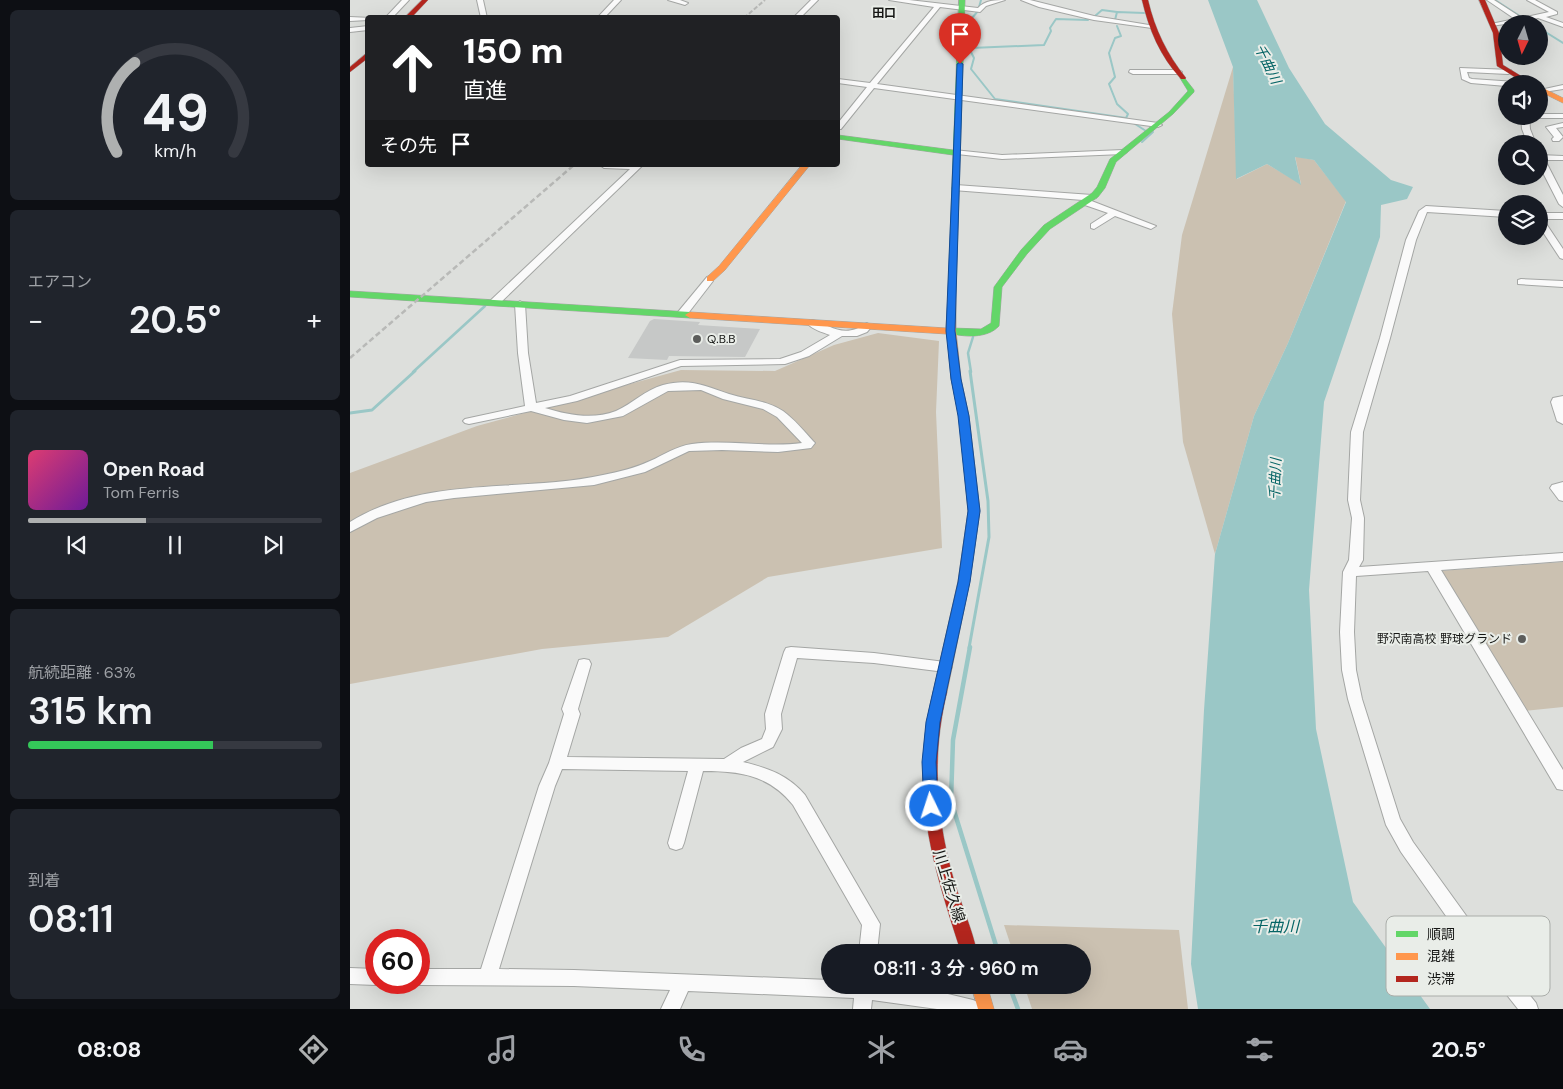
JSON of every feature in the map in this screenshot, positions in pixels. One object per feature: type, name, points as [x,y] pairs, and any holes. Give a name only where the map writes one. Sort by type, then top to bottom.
[{"type":"street","points":[[390,15],[406,0]]},
{"type":"street","points":[[409,15],[425,0]]},
{"type":"street","points":[[480,0],[483,15]]},
{"type":"street","points":[[603,15],[618,0]]},
{"type":"street","points":[[671,0],[684,3]]},
{"type":"street","points":[[799,15],[815,0]]},
{"type":"street","points":[[892,0],[939,5],[962,4],[979,10],[984,5],[1002,0]]},
{"type":"street","points":[[1024,0],[1063,7],[1094,18],[1152,26]]},
{"type":"street","points":[[350,294],[978,333],[994,328],[996,324],[997,291],[1024,252],[1047,227],[1088,200],[1101,188],[1113,161],[1158,125],[1192,91],[1191,85],[1178,72],[1156,38],[1145,0]]},
{"type":"street","points":[[1482,0],[1493,25],[1498,45],[1499,64],[1512,75]]},
{"type":"street","points":[[1490,0],[1516,15]]},
{"type":"street","points":[[1530,0],[1555,12],[1542,15]]},
{"type":"street","name":"川上佐久線","points":[[962,4],[951,331],[956,379],[964,416],[974,511],[964,582],[933,722],[929,762],[931,806],[937,846],[946,883],[966,944]]},
{"type":"street","points":[[840,125],[939,5]]},
{"type":"street","points":[[350,19],[365,18]]},
{"type":"street","points":[[1548,20],[1563,25]]},
{"type":"street","points":[[1493,25],[1498,24]]},
{"type":"street","points":[[350,30],[365,28]]},
{"type":"street","points":[[350,70],[365,57]]},
{"type":"street","points":[[1498,82],[1466,79],[1463,70],[1508,72]]},
{"type":"street","points":[[1133,72],[1178,72]]},
{"type":"street","points":[[840,81],[959,96],[1158,125]]},
{"type":"street","points":[[1548,88],[1563,87]]},
{"type":"street","points":[[1548,93],[1563,101]]},
{"type":"street","points":[[1548,116],[1563,116]]},
{"type":"street","points":[[1556,138],[1559,136],[1550,127],[1563,125]]},
{"type":"street","points":[[840,137],[1002,157],[1124,152]]},
{"type":"street","points":[[1563,158],[1539,158],[1563,204]]},
{"type":"street","points":[[495,302],[636,167]]},
{"type":"street","points":[[682,314],[804,167]]},
{"type":"street","points":[[956,188],[1088,200],[1114,213],[1151,226]]},
{"type":"street","points":[[1456,916],[1407,847],[1392,820],[1355,699],[1349,670],[1347,632],[1350,572],[1356,560],[1358,518],[1354,500],[1357,432],[1385,338],[1411,240],[1423,211],[1431,209],[1498,213]]},
{"type":"street","points":[[1094,226],[1114,213]]},
{"type":"street","points":[[1548,217],[1563,216]]},
{"type":"street","points":[[1548,230],[1560,246],[1563,256]]},
{"type":"street","points":[[1521,282],[1563,284]]},
{"type":"street","points":[[520,304],[523,353],[531,408]]},
{"type":"street","points":[[812,323],[821,329],[839,334],[861,332],[867,326]]},
{"type":"street","points":[[469,421],[573,399],[680,363],[781,362],[805,354],[839,334]]},
{"type":"street","points":[[350,528],[384,510],[419,500],[593,481],[636,471],[657,463],[676,450],[686,448],[725,446],[768,450],[797,448],[807,446],[809,443],[781,415],[767,407],[727,397],[702,387],[665,388],[653,393],[619,414],[587,420],[564,417],[531,408]]},
{"type":"street","points":[[1563,399],[1557,402],[1563,420]]},
{"type":"street","points":[[1563,486],[1556,488],[1563,497]]},
{"type":"street","points":[[1350,572],[1563,557]]},
{"type":"street","points":[[1432,566],[1563,784]]},
{"type":"street","points":[[727,765],[746,752],[768,743],[774,728],[773,714],[791,652],[874,658],[946,667]]},
{"type":"street","points":[[487,978],[547,786],[557,763],[572,714],[570,709],[584,664]]},
{"type":"street","points":[[557,763],[727,765],[740,767],[772,778],[789,788],[799,800],[871,924],[869,944]]},
{"type":"street","points":[[676,843],[697,765]]},
{"type":"street","points":[[350,976],[365,977]]},
{"type":"street","points":[[430,977],[574,978],[821,987]]},
{"type":"street","points":[[670,1009],[679,992],[681,982]]},
{"type":"street","points":[[862,1009],[863,994]]},
{"type":"street","points":[[901,994],[973,1009]]},
{"type":"street","points":[[981,994],[986,1009]]},
{"type":"street","points":[[1519,996],[1529,1009]]},
{"type":"shaded area","points":[[1233,67],[1237,179],[1267,164],[1301,184],[1295,156],[1314,160],[1346,201],[1288,343],[1254,416],[1215,554],[1183,442],[1172,314],[1182,235]]},
{"type":"shaded area","points":[[878,333],[939,341],[936,412],[942,548],[768,577],[668,637],[542,649],[350,684],[350,473],[477,426],[681,370],[775,371],[834,345]]},
{"type":"shaded area","name":"野沢南高校 野球グランド","points":[[1563,562],[1563,707],[1524,711],[1439,571]]},
{"type":"shaded area","points":[[1004,925],[1179,930],[1188,1009],[1032,1009],[1027,994],[1091,994],[1091,944],[1010,944]]},
{"type":"water","name":"千曲川","points":[[1208,0],[1257,0],[1289,68],[1325,124],[1391,180],[1413,187],[1407,199],[1381,205],[1380,237],[1324,402],[1309,590],[1316,729],[1353,902],[1386,948],[1386,996],[1421,996],[1430,1009],[1198,1009],[1191,964],[1204,710],[1215,554],[1254,416],[1288,343],[1346,202],[1314,160],[1295,157],[1301,185],[1267,164],[1236,179],[1233,67]]},
{"type":"building","name":"Q.B.B","points":[[654,319],[700,322],[698,325],[760,329],[745,357],[669,356],[667,360],[628,358],[650,321]]},
{"type":"waterway","points":[[971,48],[972,18],[978,11],[981,0]]},
{"type":"waterway","points":[[1495,0],[1518,15]]},
{"type":"waterway","points":[[1095,16],[1102,10],[1117,12]]},
{"type":"waterway","points":[[1115,20],[1117,12]]},
{"type":"waterway","points":[[1117,12],[1144,13]]},
{"type":"waterway","points":[[971,48],[1044,45],[1051,31],[1050,28],[1056,19],[1088,20]]},
{"type":"waterway","points":[[1117,26],[1121,36],[1115,38],[1109,53],[1115,77],[1109,84],[1117,104],[1128,114],[1126,118]]},
{"type":"waterway","points":[[1548,34],[1563,43]]},
{"type":"waterway","points":[[971,48],[974,58],[971,69],[995,99],[1126,118]]},
{"type":"waterway","points":[[1132,122],[1146,131]]},
{"type":"waterway","points":[[1142,142],[1153,132]]},
{"type":"waterway","points":[[413,372],[485,306]]},
{"type":"waterway","points":[[971,372],[968,353],[973,337]]},
{"type":"waterway","points":[[350,413],[372,410],[415,371]]},
{"type":"waterway","points":[[969,648],[989,537],[988,501],[970,371]]},
{"type":"waterway","points":[[970,647],[953,740],[951,801],[996,944]]},
{"type":"waterway","points":[[1012,994],[1018,1009]]},
{"type":"railway","points":[[748,15],[765,0]]},
{"type":"railway","points":[[350,358],[572,167]]},
{"type":"traffic: fast","points":[[952,293],[962,0]]},
{"type":"traffic: fast","points":[[951,331],[981,332],[987,331],[996,324],[998,287],[1024,252],[1047,227],[1095,195],[1101,188],[1113,161],[1171,113],[1192,91],[1183,78]]},
{"type":"traffic: fast","points":[[840,137],[957,153]]},
{"type":"traffic: fast","points":[[350,294],[690,315]]},
{"type":"traffic: slow","points":[[1548,93],[1563,101]]},
{"type":"traffic: slow","points":[[710,279],[722,268],[804,167]]},
{"type":"traffic: slow","points":[[940,692],[964,581],[974,511],[964,416],[956,379],[951,331],[952,293]]},
{"type":"traffic: slow","points":[[690,315],[951,331]]},
{"type":"traffic: slow","points":[[982,994],[986,1009]]},
{"type":"traffic: jam","points":[[410,15],[425,0]]},
{"type":"traffic: jam","points":[[1145,0],[1158,42],[1169,61],[1183,78]]},
{"type":"traffic: jam","points":[[1482,0],[1496,33],[1500,66],[1516,75]]},
{"type":"traffic: jam","points":[[350,70],[365,57]]},
{"type":"traffic: jam","points":[[940,692],[932,728],[929,755],[932,813],[947,883],[966,944]]},
{"type":"place","name":"Q.B.B","points":[[697,339]]},
{"type":"place","name":"野沢南高校 野球グランド","points":[[1522,639]]},
{"type":"district","name":"田口","points":[[884,13]]},
{"type":"route","points":[[931,806],[929,762],[933,722],[964,582],[974,511],[964,416],[956,379],[951,331],[960,64]]}]
